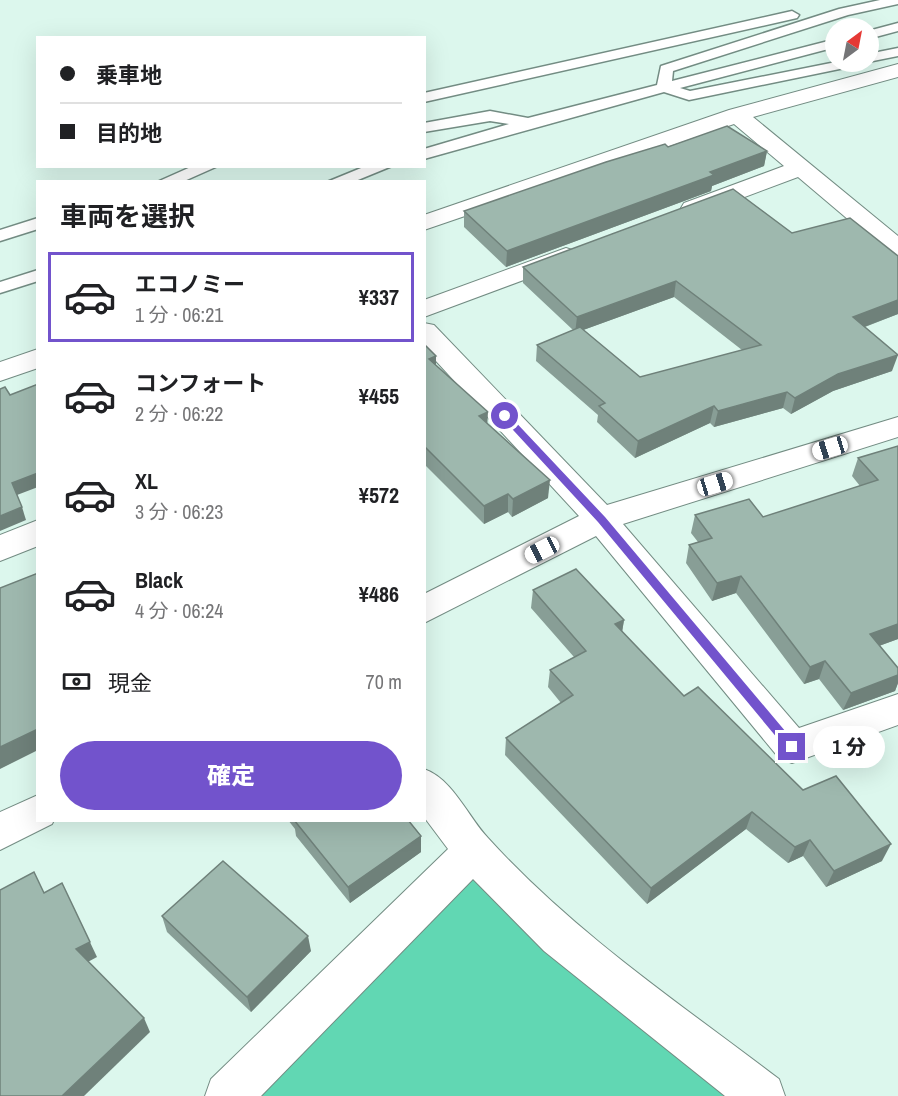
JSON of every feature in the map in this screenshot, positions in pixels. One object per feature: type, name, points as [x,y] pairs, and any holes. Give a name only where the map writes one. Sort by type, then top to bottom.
[{"type":"street","points":[[426,222],[737,115],[898,70]]},
{"type":"street","points":[[737,115],[898,249]]},
{"type":"street","points":[[668,218],[801,168]]},
{"type":"street","points":[[426,308],[590,246]]},
{"type":"street","points":[[426,333],[601,519],[792,747],[898,709]]},
{"type":"street","points":[[0,372],[36,359]]},
{"type":"street","points":[[426,609],[601,519],[898,427]]},
{"type":"street","points":[[0,549],[36,533]]},
{"type":"street","points":[[426,789],[473,851],[559,937],[762,1096]]},
{"type":"street","points":[[0,831],[36,813]]},
{"type":"street","points":[[228,1096],[473,851]]},
{"type":"lane","points":[[664,87],[666,69],[844,12],[897,0]]},
{"type":"lane","points":[[426,98],[806,12],[844,12]]},
{"type":"lane","points":[[879,32],[898,27]]},
{"type":"lane","points":[[426,153],[528,123],[825,46]]},
{"type":"lane","points":[[879,56],[898,52]]},
{"type":"lane","points":[[664,87],[689,96],[825,68]]},
{"type":"lane","points":[[426,128],[490,116],[528,123]]},
{"type":"lane","points":[[171,180],[204,168]]},
{"type":"lane","points":[[340,180],[378,168]]},
{"type":"lane","points":[[0,236],[36,224]]},
{"type":"lane","points":[[0,288],[36,276]]},
{"type":"green space","points":[[473,851],[762,1096],[228,1096]]},
{"type":"building","points":[[727,126],[767,151],[710,172],[714,175],[507,251],[464,211],[606,162],[665,144],[668,147]]},
{"type":"building","points":[[733,189],[792,233],[850,218],[898,256],[898,300],[853,317],[898,355],[838,374],[795,398],[787,392],[718,411],[714,406],[638,441],[599,406],[605,403],[537,345],[580,327],[640,377],[761,345],[676,281],[577,317],[523,267]]},
{"type":"building","points":[[426,346],[436,356],[429,359],[488,412],[479,416],[550,480],[513,499],[508,494],[484,506],[426,448]]},
{"type":"building","points":[[36,385],[36,474],[12,483],[22,507],[0,516],[0,389],[5,387],[10,395]]},
{"type":"building","points":[[898,446],[898,624],[870,634],[898,668],[898,675],[851,693],[825,661],[810,667],[741,576],[717,583],[689,545],[712,538],[695,515],[749,499],[763,517],[878,480],[858,458]]},
{"type":"building","points":[[576,569],[624,620],[615,624],[684,696],[698,687],[803,790],[836,776],[891,844],[834,871],[810,840],[795,847],[752,812],[651,888],[506,738],[573,695],[550,670],[586,651],[533,590]]},
{"type":"building","points":[[36,574],[36,730],[0,747],[0,588]]},
{"type":"building","points":[[296,822],[410,822],[421,836],[348,887]]},
{"type":"building","points":[[223,861],[308,936],[247,997],[162,916]]},
{"type":"building","points":[[34,872],[44,893],[62,883],[90,942],[76,949],[144,1018],[62,1096],[0,1096],[0,890]]},
{"type":"route","points":[[505,416],[601,519],[792,747]]}]
